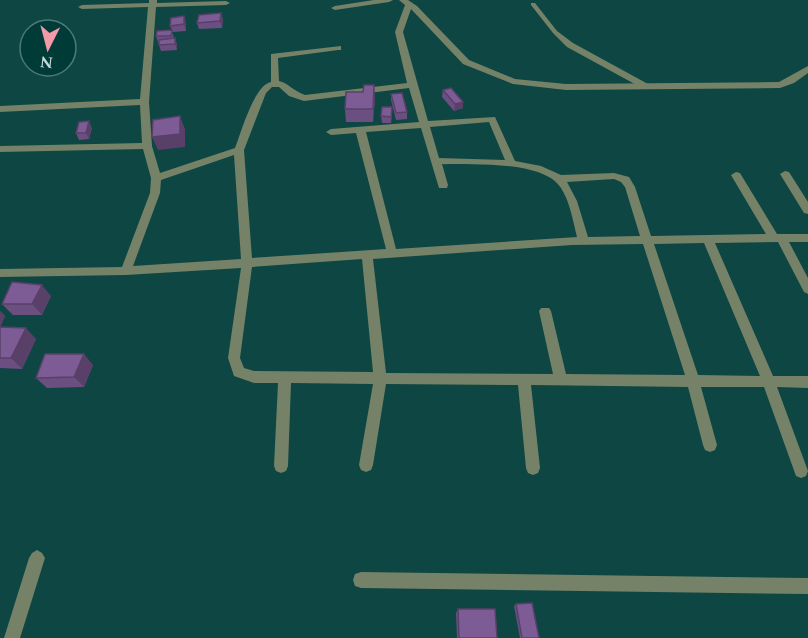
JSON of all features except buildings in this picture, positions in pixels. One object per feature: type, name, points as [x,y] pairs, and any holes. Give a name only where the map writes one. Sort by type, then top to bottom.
[{"type":"street","points":[[335,8],[388,0]]},
{"type":"street","points":[[81,7],[153,2],[226,3]]},
{"type":"street","points":[[126,271],[154,193],[156,178],[147,146],[144,102],[153,2]]},
{"type":"street","points":[[406,2],[399,32],[412,85],[443,184]]},
{"type":"street","points":[[406,2],[466,62],[513,81],[566,87],[780,85],[791,81],[808,69]]},
{"type":"street","points":[[275,83],[274,56],[338,48]]},
{"type":"street","points":[[412,85],[304,98],[292,94],[281,84],[275,83],[265,87],[239,150],[247,263],[234,358],[239,372],[254,377],[285,378],[808,382]]},
{"type":"street","points":[[0,109],[144,102]]},
{"type":"street","points":[[331,132],[492,119],[511,164]]},
{"type":"street","points":[[360,129],[392,253]]},
{"type":"street","points":[[0,149],[147,146]]},
{"type":"street","points":[[156,178],[239,150]]},
{"type":"street","points":[[437,161],[511,164],[547,172],[560,179],[614,176],[625,179],[649,240],[693,381],[710,445]]},
{"type":"street","points":[[784,174],[808,210]]},
{"type":"street","points":[[736,176],[808,289]]},
{"type":"street","points":[[560,179],[570,197],[584,241]]},
{"type":"street","points":[[0,273],[126,271],[584,241],[808,238]]},
{"type":"street","points":[[708,239],[770,382],[801,471]]},
{"type":"street","points":[[366,465],[380,378],[367,255]]},
{"type":"street","points":[[545,311],[561,380]]},
{"type":"street","points":[[281,466],[285,378]]},
{"type":"street","points":[[524,380],[533,468]]},
{"type":"street","points":[[12,638],[37,558]]},
{"type":"street","points":[[361,580],[808,586]]},
{"type":"lane","points":[[533,4],[555,32],[570,45],[645,86]]}]
